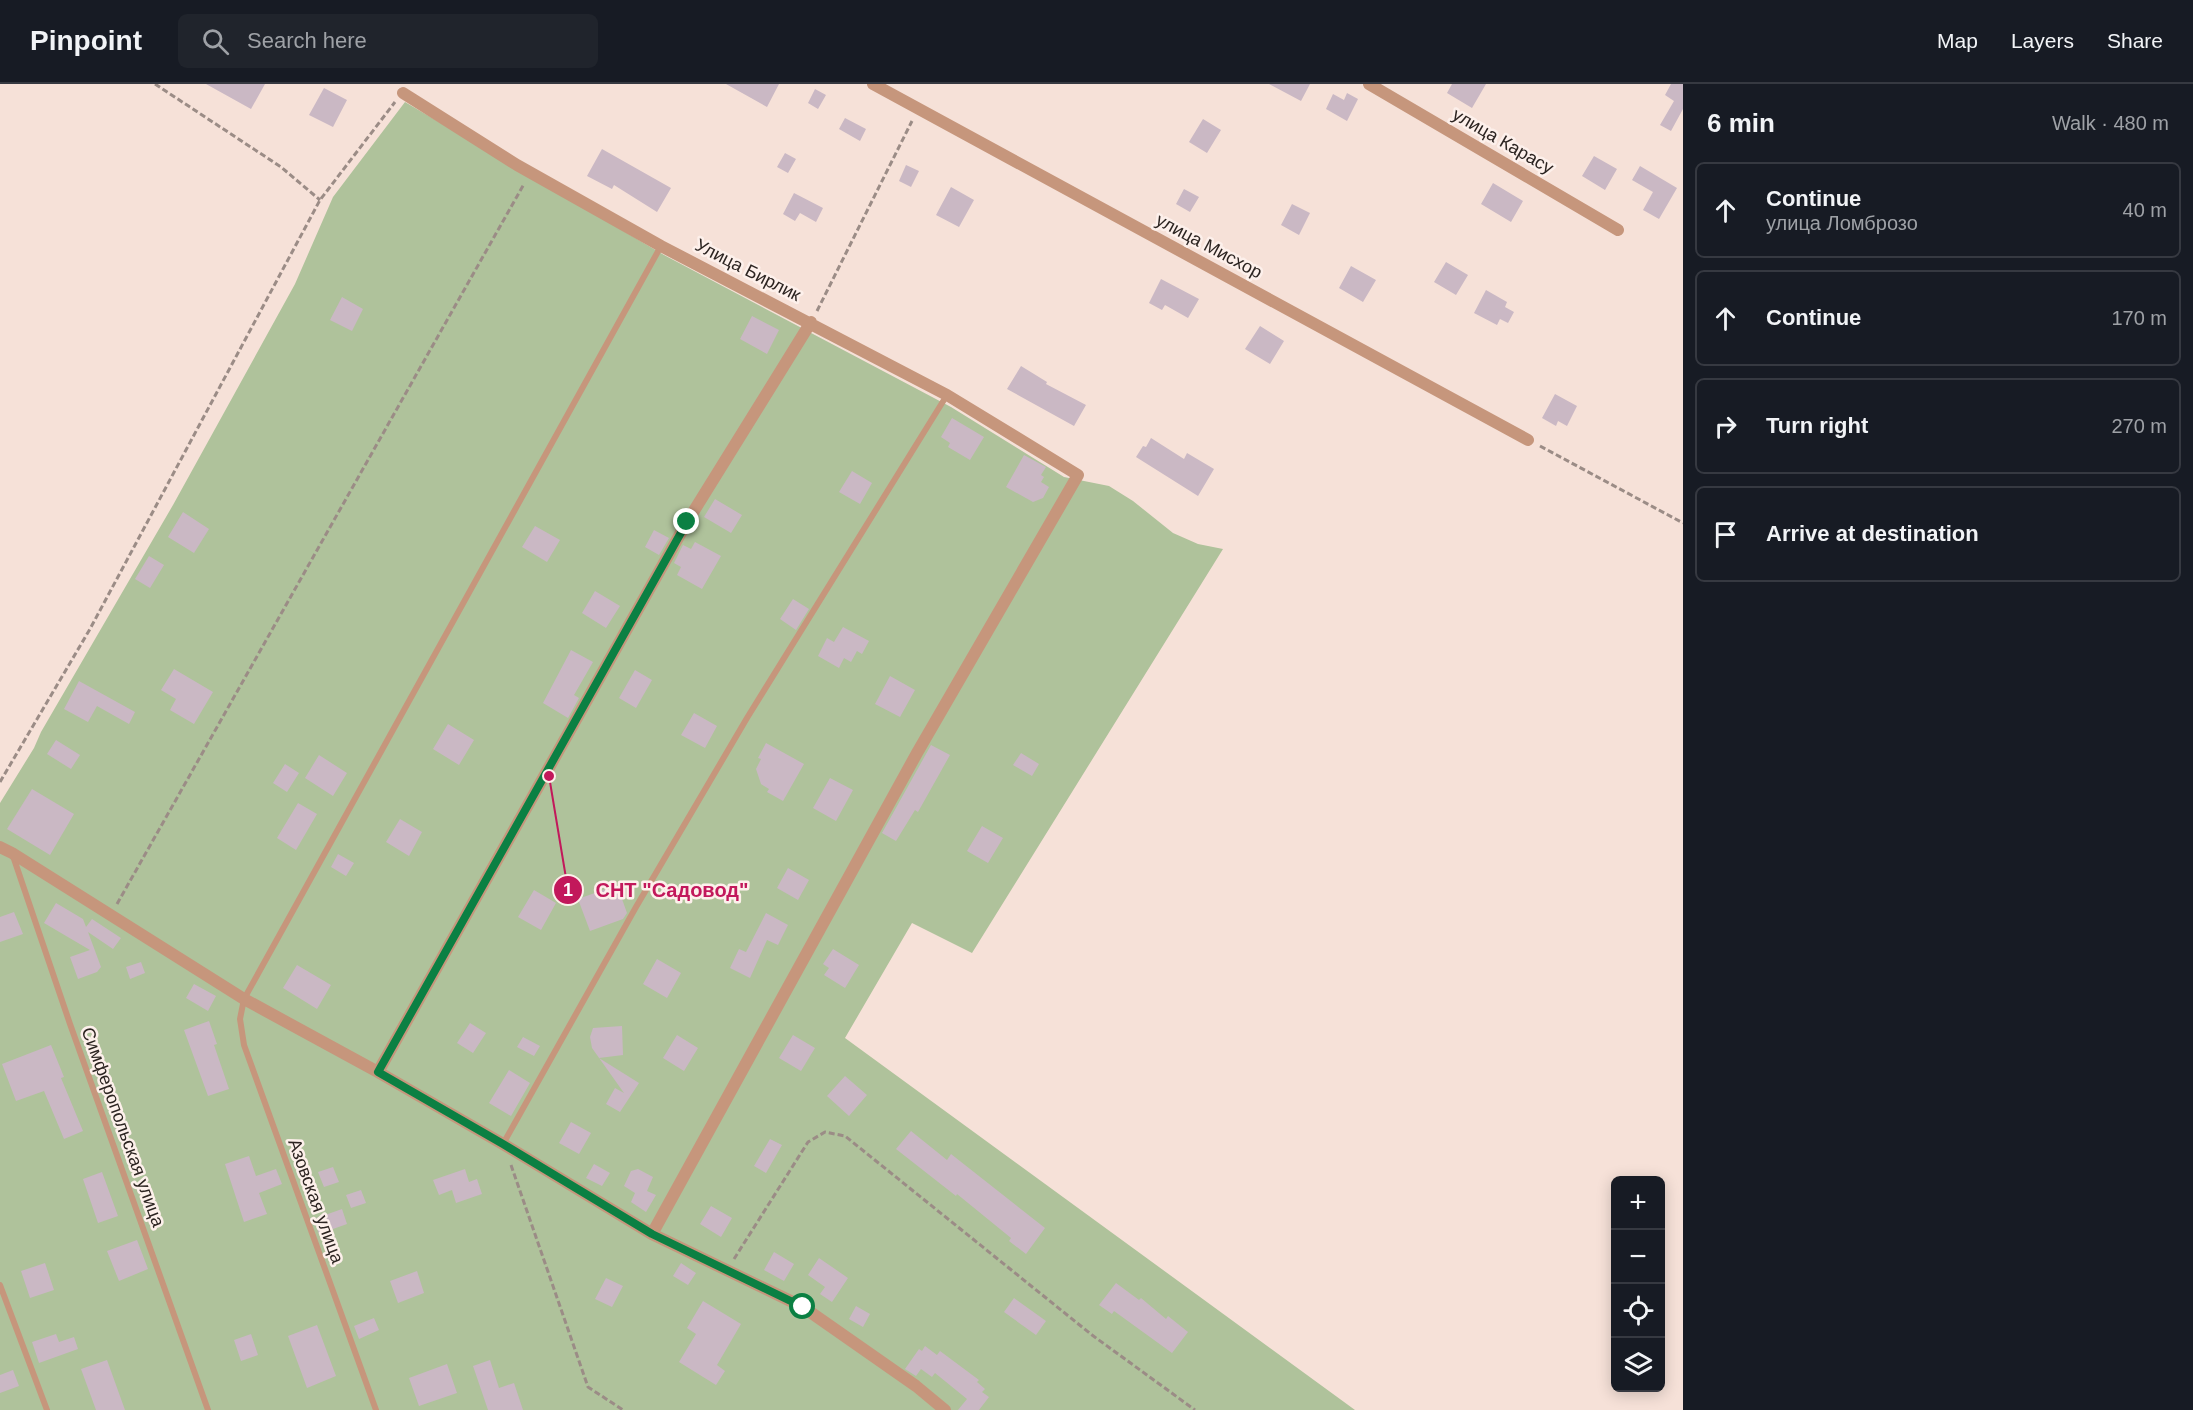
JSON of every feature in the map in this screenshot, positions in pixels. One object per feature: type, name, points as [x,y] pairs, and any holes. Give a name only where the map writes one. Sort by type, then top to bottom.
[{"type":"street","name":"улица Мисхор","points":[[873,84],[1528,440]]},
{"type":"street","name":"улица Карасу","points":[[1369,84],[1618,230]]},
{"type":"street","name":"Улица Бирлик","points":[[403,93],[530,172],[661,246],[811,322],[947,395],[1078,475],[917,753],[652,1234]]},
{"type":"street","points":[[378,1072],[687,522],[811,322]]},
{"type":"street","points":[[0,847],[244,999],[378,1072],[652,1234],[803,1307],[916,1386],[945,1410]]},
{"type":"lane","points":[[244,999],[661,246]]},
{"type":"lane","points":[[503,1144],[636,907],[747,718],[947,395]]},
{"type":"lane","name":"Симферопольская улица","points":[[12,853],[66,1013],[208,1410]]},
{"type":"lane","name":"Азовская улица","points":[[244,999],[240,1019],[244,1045],[376,1410]]},
{"type":"lane","points":[[0,1285],[47,1410]]},
{"type":"path","points":[[155,84],[281,167],[320,200]]},
{"type":"path","points":[[0,782],[90,629],[320,200],[403,93]]},
{"type":"path","points":[[811,322],[919,109]]},
{"type":"path","points":[[110,916],[530,172]]},
{"type":"path","points":[[1528,440],[1683,523]]},
{"type":"path","points":[[726,1271],[808,1142],[825,1132],[845,1136],[1092,1335],[1195,1410]]},
{"type":"path","points":[[503,1144],[588,1387],[623,1410]]},
{"type":"green space","points":[[405,102],[664,255],[951,407],[1064,477],[1109,486],[1133,501],[1173,533],[1198,544],[1223,549],[972,953],[912,923],[845,1038],[1355,1410],[0,1410],[0,803],[173,505],[295,284],[333,197]]},
{"type":"building","points":[[206,84],[265,84],[251,109]]},
{"type":"building","points":[[726,84],[779,84],[767,107]]},
{"type":"building","points":[[1269,84],[1310,84],[1301,101]]},
{"type":"building","points":[[1452,84],[1486,84],[1472,108],[1447,93]]},
{"type":"building","points":[[1671,84],[1683,84],[1683,109],[1671,131],[1660,125],[1674,101],[1665,95]]},
{"type":"building","points":[[324,88],[347,100],[333,127],[309,115]]},
{"type":"building","points":[[815,89],[826,95],[818,109],[808,103]]},
{"type":"building","points":[[1347,93],[1358,99],[1347,121],[1326,109],[1333,94],[1344,100]]},
{"type":"building","points":[[845,118],[866,129],[860,141],[839,129]]},
{"type":"building","points":[[1203,119],[1221,130],[1207,153],[1189,142]]},
{"type":"building","points":[[602,149],[671,188],[657,212],[614,185],[612,189],[587,176]]},
{"type":"building","points":[[785,153],[796,159],[788,173],[777,167]]},
{"type":"building","points":[[1594,156],[1617,169],[1605,190],[1582,176]]},
{"type":"building","points":[[906,165],[919,171],[911,187],[899,181]]},
{"type":"building","points":[[1640,166],[1677,188],[1659,219],[1643,210],[1653,192],[1632,180]]},
{"type":"building","points":[[1493,183],[1523,201],[1511,222],[1481,204]]},
{"type":"building","points":[[951,187],[974,200],[959,227],[936,215]]},
{"type":"building","points":[[1184,189],[1199,197],[1190,212],[1176,204]]},
{"type":"building","points":[[794,193],[823,208],[816,222],[800,213],[795,221],[783,214]]},
{"type":"building","points":[[1292,204],[1310,213],[1299,235],[1281,225]]},
{"type":"building","points":[[1446,262],[1468,275],[1456,295],[1434,282]]},
{"type":"building","points":[[1351,266],[1376,280],[1363,302],[1339,288]]},
{"type":"building","points":[[1161,279],[1199,299],[1188,318],[1165,305],[1162,310],[1149,303]]},
{"type":"building","points":[[1486,290],[1507,302],[1505,307],[1514,312],[1508,323],[1500,319],[1497,325],[1474,313]]},
{"type":"building","points":[[342,297],[363,309],[352,331],[330,320]]},
{"type":"building","points":[[752,316],[779,330],[767,354],[740,339]]},
{"type":"building","points":[[1260,326],[1284,341],[1270,364],[1245,349]]},
{"type":"building","points":[[1021,366],[1047,382],[1046,384],[1086,405],[1074,426],[1007,389]]},
{"type":"building","points":[[1555,394],[1577,406],[1567,426],[1558,421],[1556,426],[1542,418]]},
{"type":"building","points":[[952,418],[984,437],[970,460],[948,447],[950,443],[941,437]]},
{"type":"building","points":[[1151,438],[1184,459],[1187,453],[1214,469],[1198,496],[1136,457]]},
{"type":"building","points":[[1024,455],[1046,467],[1041,475],[1044,477],[1041,482],[1049,487],[1043,498],[1033,502],[1006,487]]},
{"type":"building","points":[[852,471],[872,483],[860,504],[839,492]]},
{"type":"building","points":[[715,499],[742,515],[731,533],[704,517]]},
{"type":"building","points":[[183,512],[209,529],[194,553],[168,537]]},
{"type":"building","points":[[535,526],[560,540],[547,562],[522,547]]},
{"type":"building","points":[[654,530],[669,538],[659,555],[645,547]]},
{"type":"building","points":[[695,542],[721,556],[702,589],[677,575],[681,567],[674,563],[683,545],[691,549]]},
{"type":"building","points":[[149,556],[164,565],[150,588],[135,579]]},
{"type":"building","points":[[595,591],[620,606],[606,628],[582,613]]},
{"type":"building","points":[[793,599],[809,609],[796,630],[780,619]]},
{"type":"building","points":[[843,627],[869,641],[862,654],[857,651],[851,662],[844,658],[839,668],[818,656],[827,638],[834,642]]},
{"type":"building","points":[[571,650],[593,662],[574,695],[579,698],[568,718],[543,703]]},
{"type":"building","points":[[174,669],[213,692],[194,724],[170,710],[176,699],[161,690]]},
{"type":"building","points":[[635,670],[652,680],[636,708],[619,698]]},
{"type":"building","points":[[890,676],[915,690],[900,717],[875,704]]},
{"type":"building","points":[[79,681],[135,712],[129,724],[97,706],[88,722],[64,709]]},
{"type":"building","points":[[694,713],[717,726],[705,748],[681,735]]},
{"type":"building","points":[[448,724],[474,740],[459,765],[433,749]]},
{"type":"building","points":[[56,740],[80,755],[71,769],[47,754]]},
{"type":"building","points":[[766,743],[804,764],[783,801],[767,792],[769,789],[761,784],[756,769],[761,759],[758,758]]},
{"type":"building","points":[[931,745],[950,755],[918,812],[915,810],[896,841],[882,833]]},
{"type":"building","points":[[1021,753],[1039,764],[1032,776],[1013,765]]},
{"type":"building","points":[[319,755],[347,773],[333,796],[305,778]]},
{"type":"building","points":[[285,764],[299,773],[287,792],[273,783]]},
{"type":"building","points":[[830,778],[853,790],[836,821],[813,808]]},
{"type":"building","points":[[32,789],[74,814],[50,855],[7,829]]},
{"type":"building","points":[[298,803],[317,814],[296,850],[277,838]]},
{"type":"building","points":[[400,819],[422,832],[409,856],[386,842]]},
{"type":"building","points":[[982,826],[1003,838],[988,863],[967,851]]},
{"type":"building","points":[[338,854],[354,863],[346,876],[331,867]]},
{"type":"building","points":[[788,868],[809,880],[798,900],[777,888]]},
{"type":"building","points":[[617,885],[627,913],[623,919],[590,931],[578,899]]},
{"type":"building","points":[[534,890],[556,903],[541,930],[518,917]]},
{"type":"building","points":[[56,903],[83,919],[86,927],[92,919],[121,938],[113,949],[88,932],[101,967],[97,972],[78,979],[70,957],[90,950],[44,923]]},
{"type":"building","points":[[14,912],[23,934],[0,942],[0,917]]},
{"type":"building","points":[[766,913],[788,925],[778,945],[767,940],[750,978],[730,968],[739,949],[746,952]]},
{"type":"building","points":[[833,949],[859,965],[845,988],[824,975],[829,968],[823,964]]},
{"type":"building","points":[[657,959],[681,973],[667,998],[643,984]]},
{"type":"building","points":[[141,962],[145,973],[130,979],[126,967]]},
{"type":"building","points":[[297,965],[331,985],[317,1009],[283,988]]},
{"type":"building","points":[[194,984],[216,996],[208,1011],[186,998]]},
{"type":"building","points":[[209,1021],[217,1044],[214,1045],[229,1089],[208,1096],[184,1030]]},
{"type":"building","points":[[470,1023],[486,1033],[473,1053],[457,1043]]},
{"type":"building","points":[[622,1026],[623,1055],[599,1058],[592,1048],[590,1037],[593,1028]]},
{"type":"building","points":[[677,1035],[698,1048],[684,1071],[663,1058]]},
{"type":"building","points":[[793,1035],[815,1048],[801,1071],[779,1058]]},
{"type":"building","points":[[523,1037],[540,1046],[534,1056],[517,1047]]},
{"type":"building","points":[[51,1045],[64,1077],[61,1078],[83,1131],[64,1139],[44,1091],[16,1101],[2,1064]]},
{"type":"building","points":[[599,1058],[639,1083],[620,1112],[606,1104],[615,1088],[624,1093]]},
{"type":"building","points":[[509,1070],[530,1083],[511,1116],[489,1103]]},
{"type":"building","points":[[845,1076],[867,1095],[849,1116],[827,1096]]},
{"type":"building","points":[[571,1122],[591,1133],[579,1154],[559,1143]]},
{"type":"building","points":[[911,1131],[947,1160],[951,1154],[1045,1228],[1026,1254],[1009,1241],[1011,1238],[957,1194],[956,1196],[896,1149]]},
{"type":"building","points":[[770,1139],[782,1145],[766,1173],[754,1166]]},
{"type":"building","points":[[249,1156],[256,1176],[276,1169],[282,1184],[259,1193],[267,1214],[244,1222],[225,1164]]},
{"type":"building","points":[[594,1164],[610,1173],[602,1186],[586,1178]]},
{"type":"building","points":[[333,1167],[339,1182],[324,1187],[318,1172]]},
{"type":"building","points":[[465,1169],[469,1182],[477,1179],[482,1194],[456,1203],[452,1190],[439,1195],[433,1180]]},
{"type":"building","points":[[638,1169],[653,1177],[647,1191],[656,1195],[646,1212],[631,1202],[635,1193],[624,1186],[631,1171]]},
{"type":"building","points":[[102,1172],[118,1216],[98,1223],[83,1179]]},
{"type":"building","points":[[361,1190],[366,1203],[351,1208],[346,1195]]},
{"type":"building","points":[[711,1206],[732,1218],[721,1237],[700,1224]]},
{"type":"building","points":[[342,1209],[347,1224],[319,1234],[314,1219]]},
{"type":"building","points":[[137,1240],[148,1269],[119,1281],[107,1251]]},
{"type":"building","points":[[774,1252],[794,1264],[784,1281],[764,1270]]},
{"type":"building","points":[[819,1258],[848,1278],[832,1302],[820,1294],[825,1287],[808,1275]]},
{"type":"building","points":[[45,1263],[54,1290],[30,1298],[21,1271]]},
{"type":"building","points":[[681,1263],[696,1273],[688,1285],[673,1276]]},
{"type":"building","points":[[417,1271],[424,1293],[398,1303],[390,1281]]},
{"type":"building","points":[[606,1278],[623,1286],[612,1307],[595,1299]]},
{"type":"building","points":[[1116,1283],[1139,1300],[1141,1298],[1166,1319],[1168,1316],[1188,1332],[1172,1353],[1114,1311],[1112,1314],[1099,1305]]},
{"type":"building","points":[[1014,1298],[1046,1321],[1036,1335],[1004,1312]]},
{"type":"building","points":[[703,1301],[741,1324],[717,1365],[725,1371],[716,1385],[679,1362],[696,1334],[687,1328]]},
{"type":"building","points":[[856,1306],[870,1314],[863,1327],[849,1319]]},
{"type":"building","points":[[374,1318],[379,1330],[359,1339],[354,1326]]},
{"type":"building","points":[[317,1325],[336,1376],[307,1388],[288,1336]]},
{"type":"building","points":[[56,1334],[59,1342],[74,1337],[78,1349],[39,1363],[32,1342]]},
{"type":"building","points":[[251,1334],[258,1355],[241,1361],[234,1340]]},
{"type":"building","points":[[925,1346],[937,1355],[940,1351],[979,1380],[977,1382],[985,1389],[982,1392],[989,1397],[979,1410],[958,1410],[967,1399],[935,1373],[932,1377],[921,1369],[916,1376],[905,1369],[919,1349],[922,1351]]},
{"type":"building","points":[[107,1360],[125,1410],[96,1410],[81,1369]]},
{"type":"building","points":[[490,1360],[499,1388],[514,1383],[523,1410],[488,1410],[473,1366]]},
{"type":"building","points":[[447,1364],[457,1393],[419,1406],[409,1378]]},
{"type":"building","points":[[13,1370],[19,1386],[0,1393],[0,1375]]},
{"type":"place","name":"СНТ \"Садовод\"","points":[[549,776]]},
{"type":"route","points":[[687,522],[378,1072],[652,1234],[803,1307]]}]
